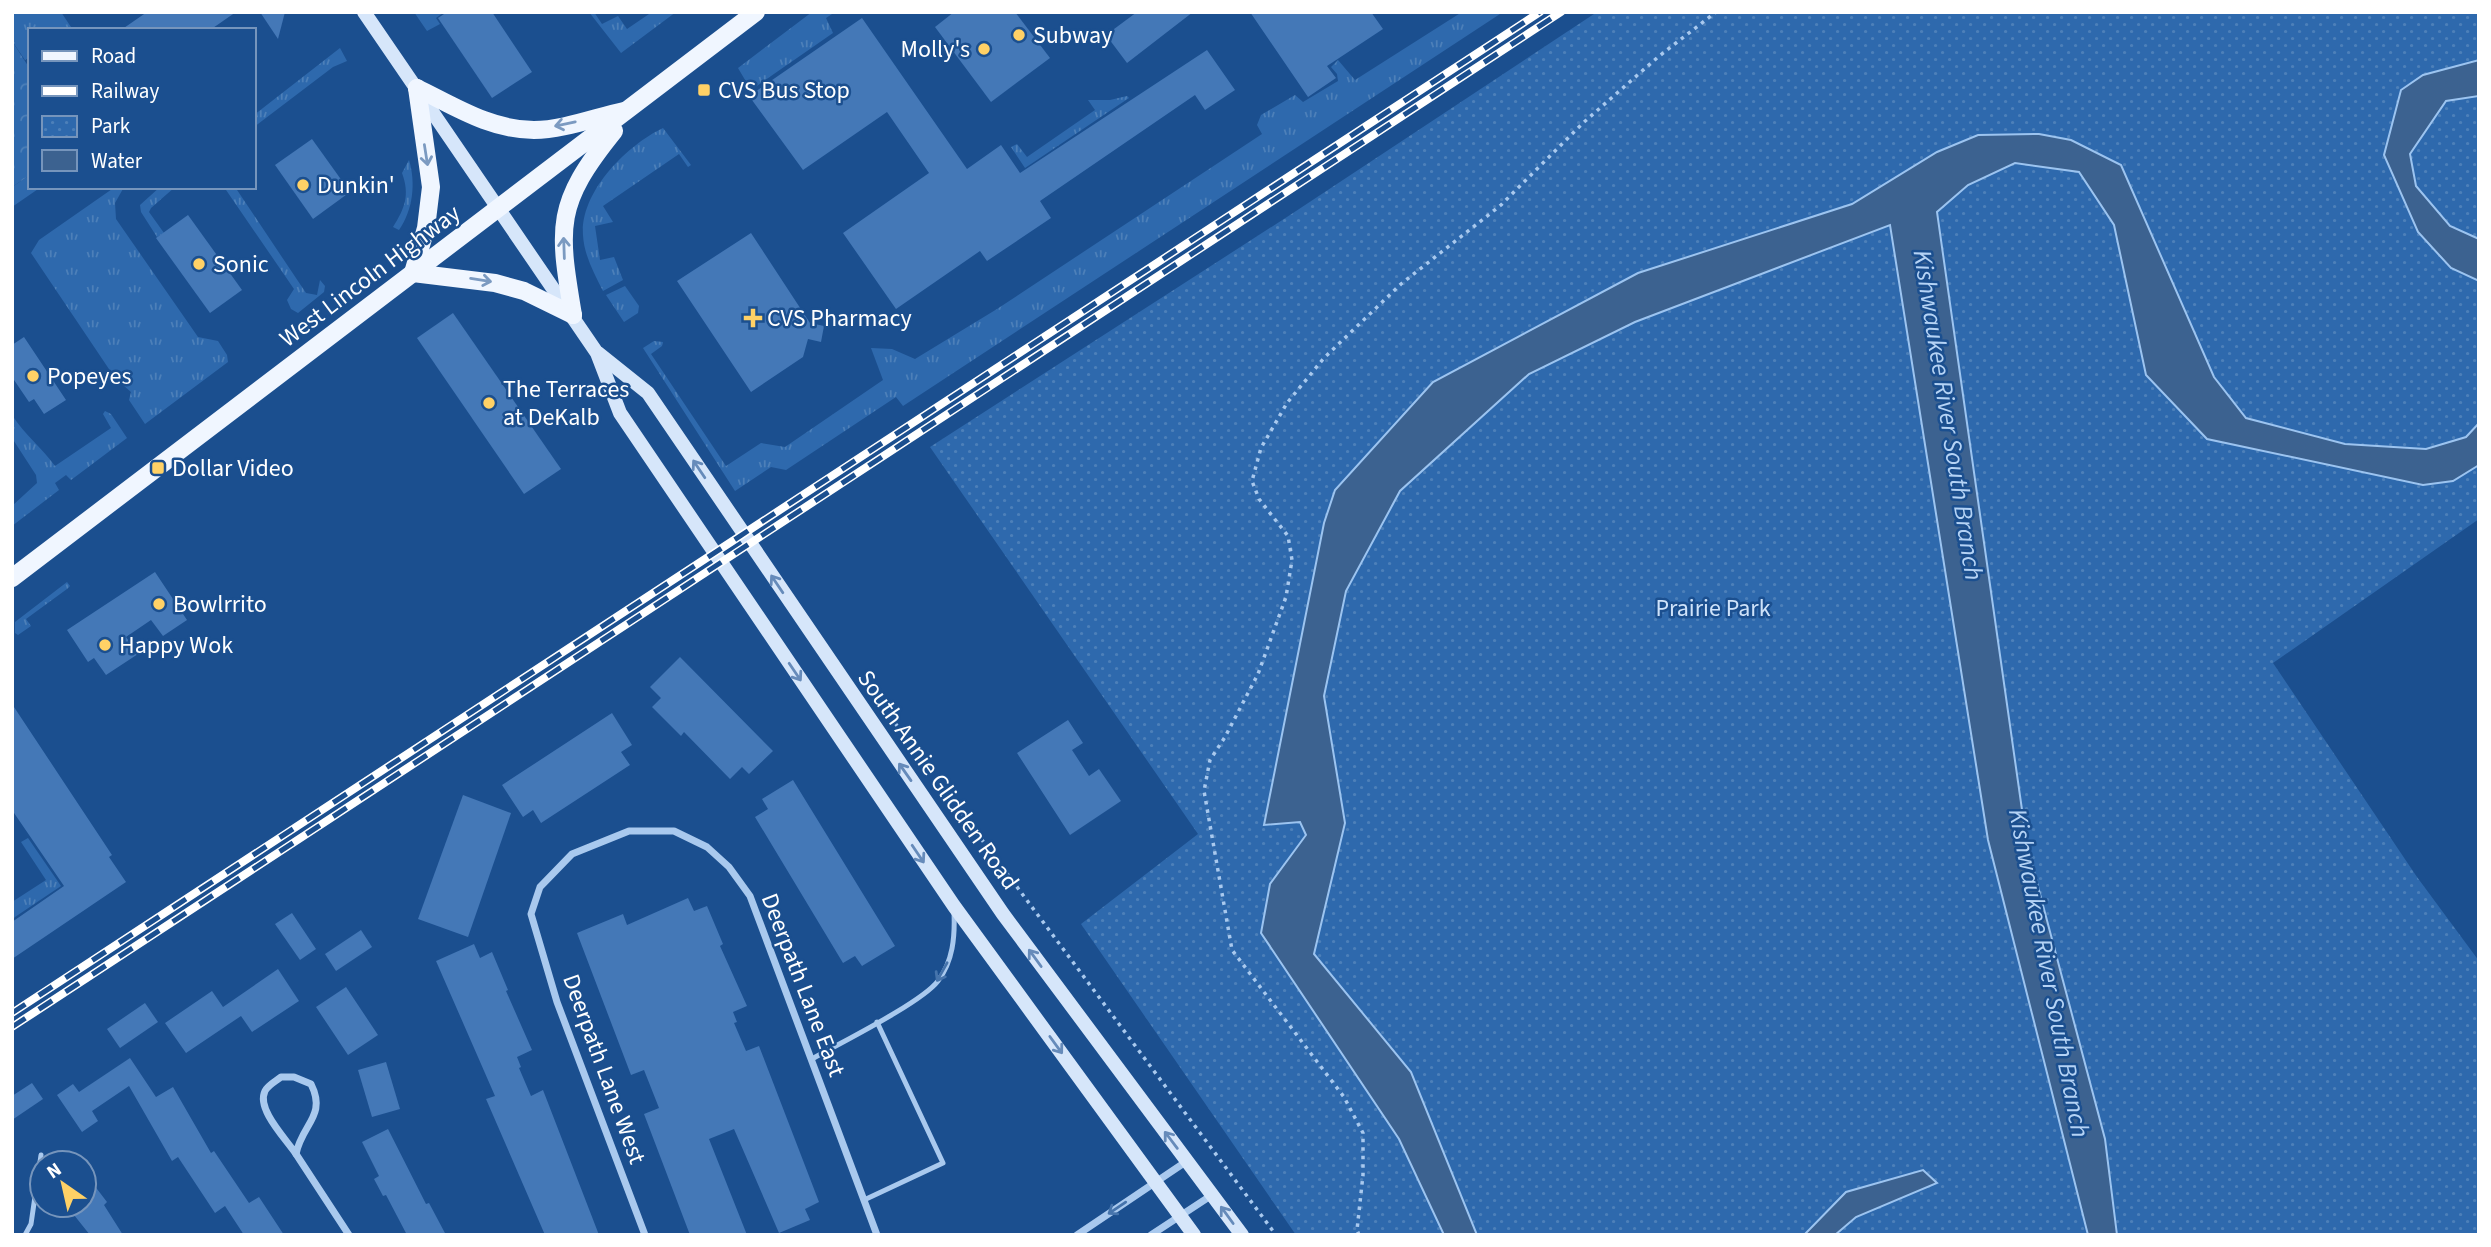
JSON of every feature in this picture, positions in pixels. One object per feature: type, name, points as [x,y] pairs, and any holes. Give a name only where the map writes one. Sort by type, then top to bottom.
[{"type":"main road","name":"South Annie Glidden Road","points":[[364,12],[597,353],[620,414],[954,906],[1195,1235]]},
{"type":"main road","name":"West Lincoln Highway","points":[[15,571],[500,208],[756,12]]},
{"type":"main road","points":[[417,88],[480,119],[509,128],[537,130],[631,109]]},
{"type":"main road","points":[[417,88],[431,187],[426,228],[413,273],[495,283],[524,291],[573,316]]},
{"type":"main road","points":[[573,316],[562,248],[566,207],[591,159],[631,109]]},
{"type":"main road","name":"South Annie Glidden Road","points":[[597,353],[648,393],[1003,914],[1242,1235]]},
{"type":"street","name":"Deerpath Lane East","points":[[531,914],[540,887],[572,854],[629,831],[674,831],[707,846],[729,867],[750,896],[877,1235]]},
{"type":"street","name":"Deerpath Lane West","points":[[531,914],[557,1002],[645,1235]]},
{"type":"street","points":[[296,1154],[298,1144],[314,1119],[318,1098],[312,1084],[294,1076],[281,1077],[265,1088],[262,1099],[266,1111],[349,1235]]},
{"type":"street","points":[[1077,1235],[1187,1161]]},
{"type":"street","points":[[1151,1235],[1213,1195]]},
{"type":"lane","points":[[812,1059],[931,989],[939,979],[955,941],[954,906]]},
{"type":"lane","points":[[864,1200],[943,1163],[877,1022]]},
{"type":"lane","points":[[25,1235],[32,1219]]},
{"type":"path","points":[[1359,1235],[1357,1230],[1363,1175],[1363,1133],[1344,1097],[1232,950],[1204,790],[1210,760],[1258,674],[1286,597],[1292,560],[1288,536],[1259,499],[1252,481],[1261,448],[1287,402],[1317,367],[1402,284],[1501,205],[1583,122],[1658,57],[1716,12]]},
{"type":"path","points":[[892,720],[1276,1235]]},
{"type":"green space","points":[[12,12],[61,12],[71,27],[28,28],[28,58],[25,60],[12,41]]},
{"type":"green space","points":[[414,12],[444,12],[436,18],[440,24],[427,31]]},
{"type":"green space","points":[[589,12],[594,12],[602,24],[618,16],[627,29],[652,12],[676,12],[621,53]]},
{"type":"green space","points":[[812,12],[835,12],[826,18],[833,33],[751,90],[738,68]]},
{"type":"green space","points":[[1462,12],[1503,12],[903,406],[896,397],[786,470],[771,467],[735,491],[643,348],[654,341],[663,342],[662,346],[651,354],[726,466],[761,443],[785,447],[883,380],[871,348],[892,349],[915,359],[997,309],[1262,134],[1257,125],[1261,115],[1295,95],[1303,102],[1338,81],[1337,74],[1331,67],[1338,60],[1355,80]]},
{"type":"green space","name":"Prairie Park","points":[[1597,12],[2479,12],[2479,519],[2273,663],[2417,877],[2479,961],[2479,1235],[1296,1235],[1081,924],[1198,834],[930,447],[1290,215]]},
{"type":"green space","points":[[12,41],[28,66],[28,176],[12,187]]},
{"type":"green space","points":[[340,48],[347,61],[333,67],[256,125],[256,113]]},
{"type":"green space","points":[[1127,96],[1129,98],[1025,168],[1011,147],[1017,144],[1027,157],[1095,110],[1088,100],[1110,100]]},
{"type":"green space","points":[[663,128],[691,165],[688,167],[679,154],[603,206],[613,222],[595,226],[600,260],[614,257],[623,280],[603,291],[585,250],[584,219],[589,203],[608,172],[621,158]]},
{"type":"green space","points":[[409,160],[412,196],[399,230],[393,227],[405,201],[406,188],[402,173]]},
{"type":"green space","points":[[28,176],[28,189],[38,189],[12,207],[12,187]]},
{"type":"green space","points":[[112,189],[123,189],[115,203],[116,219],[198,337],[218,341],[227,355],[228,362],[145,424],[129,400],[131,392],[115,378],[31,253],[39,240]]},
{"type":"green space","points":[[158,189],[173,189],[149,212],[164,233],[157,237],[141,212],[140,205]]},
{"type":"green space","points":[[225,189],[236,189],[306,293],[317,295],[320,280],[325,286],[324,292],[298,313],[291,309],[287,300],[294,289]]},
{"type":"green space","points":[[625,286],[639,306],[638,313],[624,322],[606,295]]},
{"type":"green space","points":[[105,411],[111,414],[127,438],[71,480],[66,475],[55,483],[59,490],[12,526],[12,506],[37,483],[36,475],[12,438],[12,415],[55,466],[111,428],[103,414]]},
{"type":"green space","points":[[67,582],[70,586],[67,589],[26,619],[31,626],[18,635],[15,633],[15,622]]},
{"type":"green space","points":[[28,838],[61,886],[12,919],[12,902],[46,880],[21,842]]},
{"type":"water","points":[[2479,60],[2479,96],[2446,101],[2410,154],[2416,186],[2450,226],[2479,239],[2479,281],[2451,268],[2418,232],[2384,155],[2401,90],[2423,75]]},
{"type":"water","name":"Kishwaukee River South Branch","points":[[2039,134],[2071,140],[2121,165],[2214,377],[2246,418],[2345,444],[2426,449],[2466,437],[2479,423],[2479,465],[2453,481],[2423,485],[2207,439],[2146,375],[2114,225],[2079,172],[2015,163],[1968,185],[1937,212],[2027,845],[2105,1139],[2117,1235],[2088,1235],[1988,840],[1890,225],[1635,322],[1529,374],[1400,491],[1346,591],[1324,696],[1345,823],[1314,954],[1411,1072],[1477,1235],[1444,1235],[1399,1139],[1261,933],[1270,884],[1306,835],[1300,822],[1264,825],[1324,523],[1335,490],[1433,382],[1638,273],[1852,204],[1937,152],[1978,135]]},
{"type":"water","points":[[1923,1170],[1937,1183],[1856,1217],[1835,1235],[1804,1235],[1846,1192]]},
{"type":"building","points":[[147,12],[236,12],[213,28],[124,28]]},
{"type":"building","points":[[260,12],[285,12],[278,39]]},
{"type":"building","points":[[447,12],[492,12],[532,72],[492,98],[438,18]]},
{"type":"building","name":"Molly's","points":[[954,12],[1015,12],[1050,58],[991,102],[935,27]]},
{"type":"building","points":[[1137,12],[1193,12],[1127,63],[1106,35]]},
{"type":"building","points":[[1250,12],[1371,12],[1383,29],[1327,66],[1336,78],[1308,97]]},
{"type":"building","points":[[862,18],[967,169],[1001,145],[1020,173],[1207,50],[1235,90],[1205,110],[1195,95],[1040,201],[1051,218],[987,261],[980,251],[896,309],[843,233],[929,173],[887,112],[803,170],[749,96]]},
{"type":"building","points":[[312,139],[350,192],[313,219],[275,165]]},
{"type":"building","name":"Sonic","points":[[188,215],[242,290],[210,313],[156,238]]},
{"type":"building","name":"CVS Pharmacy","points":[[751,233],[810,323],[824,326],[821,342],[808,339],[803,357],[751,392],[677,281]]},
{"type":"building","name":"The Terraces at DeKalb","points":[[453,313],[561,469],[524,494],[417,338]]},
{"type":"building","name":"Popeyes","points":[[24,337],[66,400],[44,414],[34,399],[29,402],[12,377],[12,345]]},
{"type":"building","points":[[155,572],[187,620],[163,636],[151,620],[126,637],[138,654],[106,675],[94,658],[88,662],[67,630]]},
{"type":"building","points":[[680,657],[773,751],[749,774],[742,767],[730,779],[684,732],[681,736],[652,707],[661,698],[650,687]]},
{"type":"building","points":[[12,704],[112,855],[109,857],[126,882],[12,959],[12,922],[64,886],[12,810]]},
{"type":"building","points":[[612,713],[632,745],[621,752],[630,765],[541,823],[533,810],[523,817],[502,785]]},
{"type":"building","points":[[1068,720],[1083,743],[1072,750],[1089,776],[1099,769],[1121,801],[1070,835],[1017,753]]},
{"type":"building","points":[[793,780],[895,946],[862,966],[855,956],[843,963],[755,817],[768,809],[762,799]]},
{"type":"building","points":[[463,795],[511,813],[468,937],[418,919]]},
{"type":"building","points":[[688,898],[694,911],[707,906],[723,944],[720,946],[747,1006],[733,1012],[737,1022],[734,1023],[746,1051],[759,1046],[819,1202],[805,1209],[810,1220],[779,1233],[734,1129],[709,1139],[747,1235],[690,1235],[644,1114],[659,1108],[644,1070],[631,1075],[577,933],[623,914],[627,925]]},
{"type":"building","points":[[292,913],[316,949],[300,960],[275,924]]},
{"type":"building","points":[[361,930],[372,947],[336,971],[325,954]]},
{"type":"building","points":[[474,944],[480,958],[492,952],[532,1050],[517,1057],[521,1067],[519,1068],[531,1096],[543,1090],[599,1235],[545,1235],[486,1099],[495,1096],[436,961]]},
{"type":"building","points":[[278,969],[299,1001],[252,1032],[241,1016],[186,1053],[165,1023],[212,991],[223,1007]]},
{"type":"building","points":[[346,987],[378,1035],[348,1055],[316,1007]]},
{"type":"building","points":[[145,1003],[158,1022],[120,1048],[107,1029]]},
{"type":"building","points":[[130,1058],[156,1097],[173,1087],[211,1153],[214,1151],[249,1203],[259,1197],[284,1235],[244,1235],[225,1206],[215,1213],[178,1157],[172,1161],[129,1086],[92,1111],[98,1121],[82,1132],[57,1095],[73,1084],[79,1092]]},
{"type":"building","points":[[386,1062],[400,1109],[372,1117],[358,1070]]},
{"type":"building","points":[[32,1083],[43,1099],[12,1120],[12,1096]]},
{"type":"building","points":[[388,1129],[426,1204],[429,1203],[446,1235],[407,1235],[386,1195],[383,1196],[374,1179],[379,1176],[362,1142]]},
{"type":"building","points":[[98,1190],[107,1202],[104,1205],[123,1235],[90,1235],[77,1219],[98,1219]]},
{"type":"railway","points":[[12,1013],[1540,12]]},
{"type":"railway","points":[[12,1027],[1561,12]]},
{"type":"place","name":"Subway","points":[[1019,35]]},
{"type":"place","name":"Molly's","points":[[984,49]]},
{"type":"place","name":"CVS Bus Stop","points":[[704,90]]},
{"type":"place","name":"Dunkin'","points":[[303,185]]},
{"type":"place","name":"Sonic","points":[[199,264]]},
{"type":"place","name":"CVS Pharmacy","points":[[753,318]]},
{"type":"place","name":"Popeyes","points":[[33,376]]},
{"type":"place","name":"The Terraces at DeKalb","points":[[489,403]]},
{"type":"place","name":"Dollar Video","points":[[158,468]]},
{"type":"place","name":"Bowlrrito","points":[[159,604]]},
{"type":"place","name":"Happy Wok","points":[[105,645]]}]
